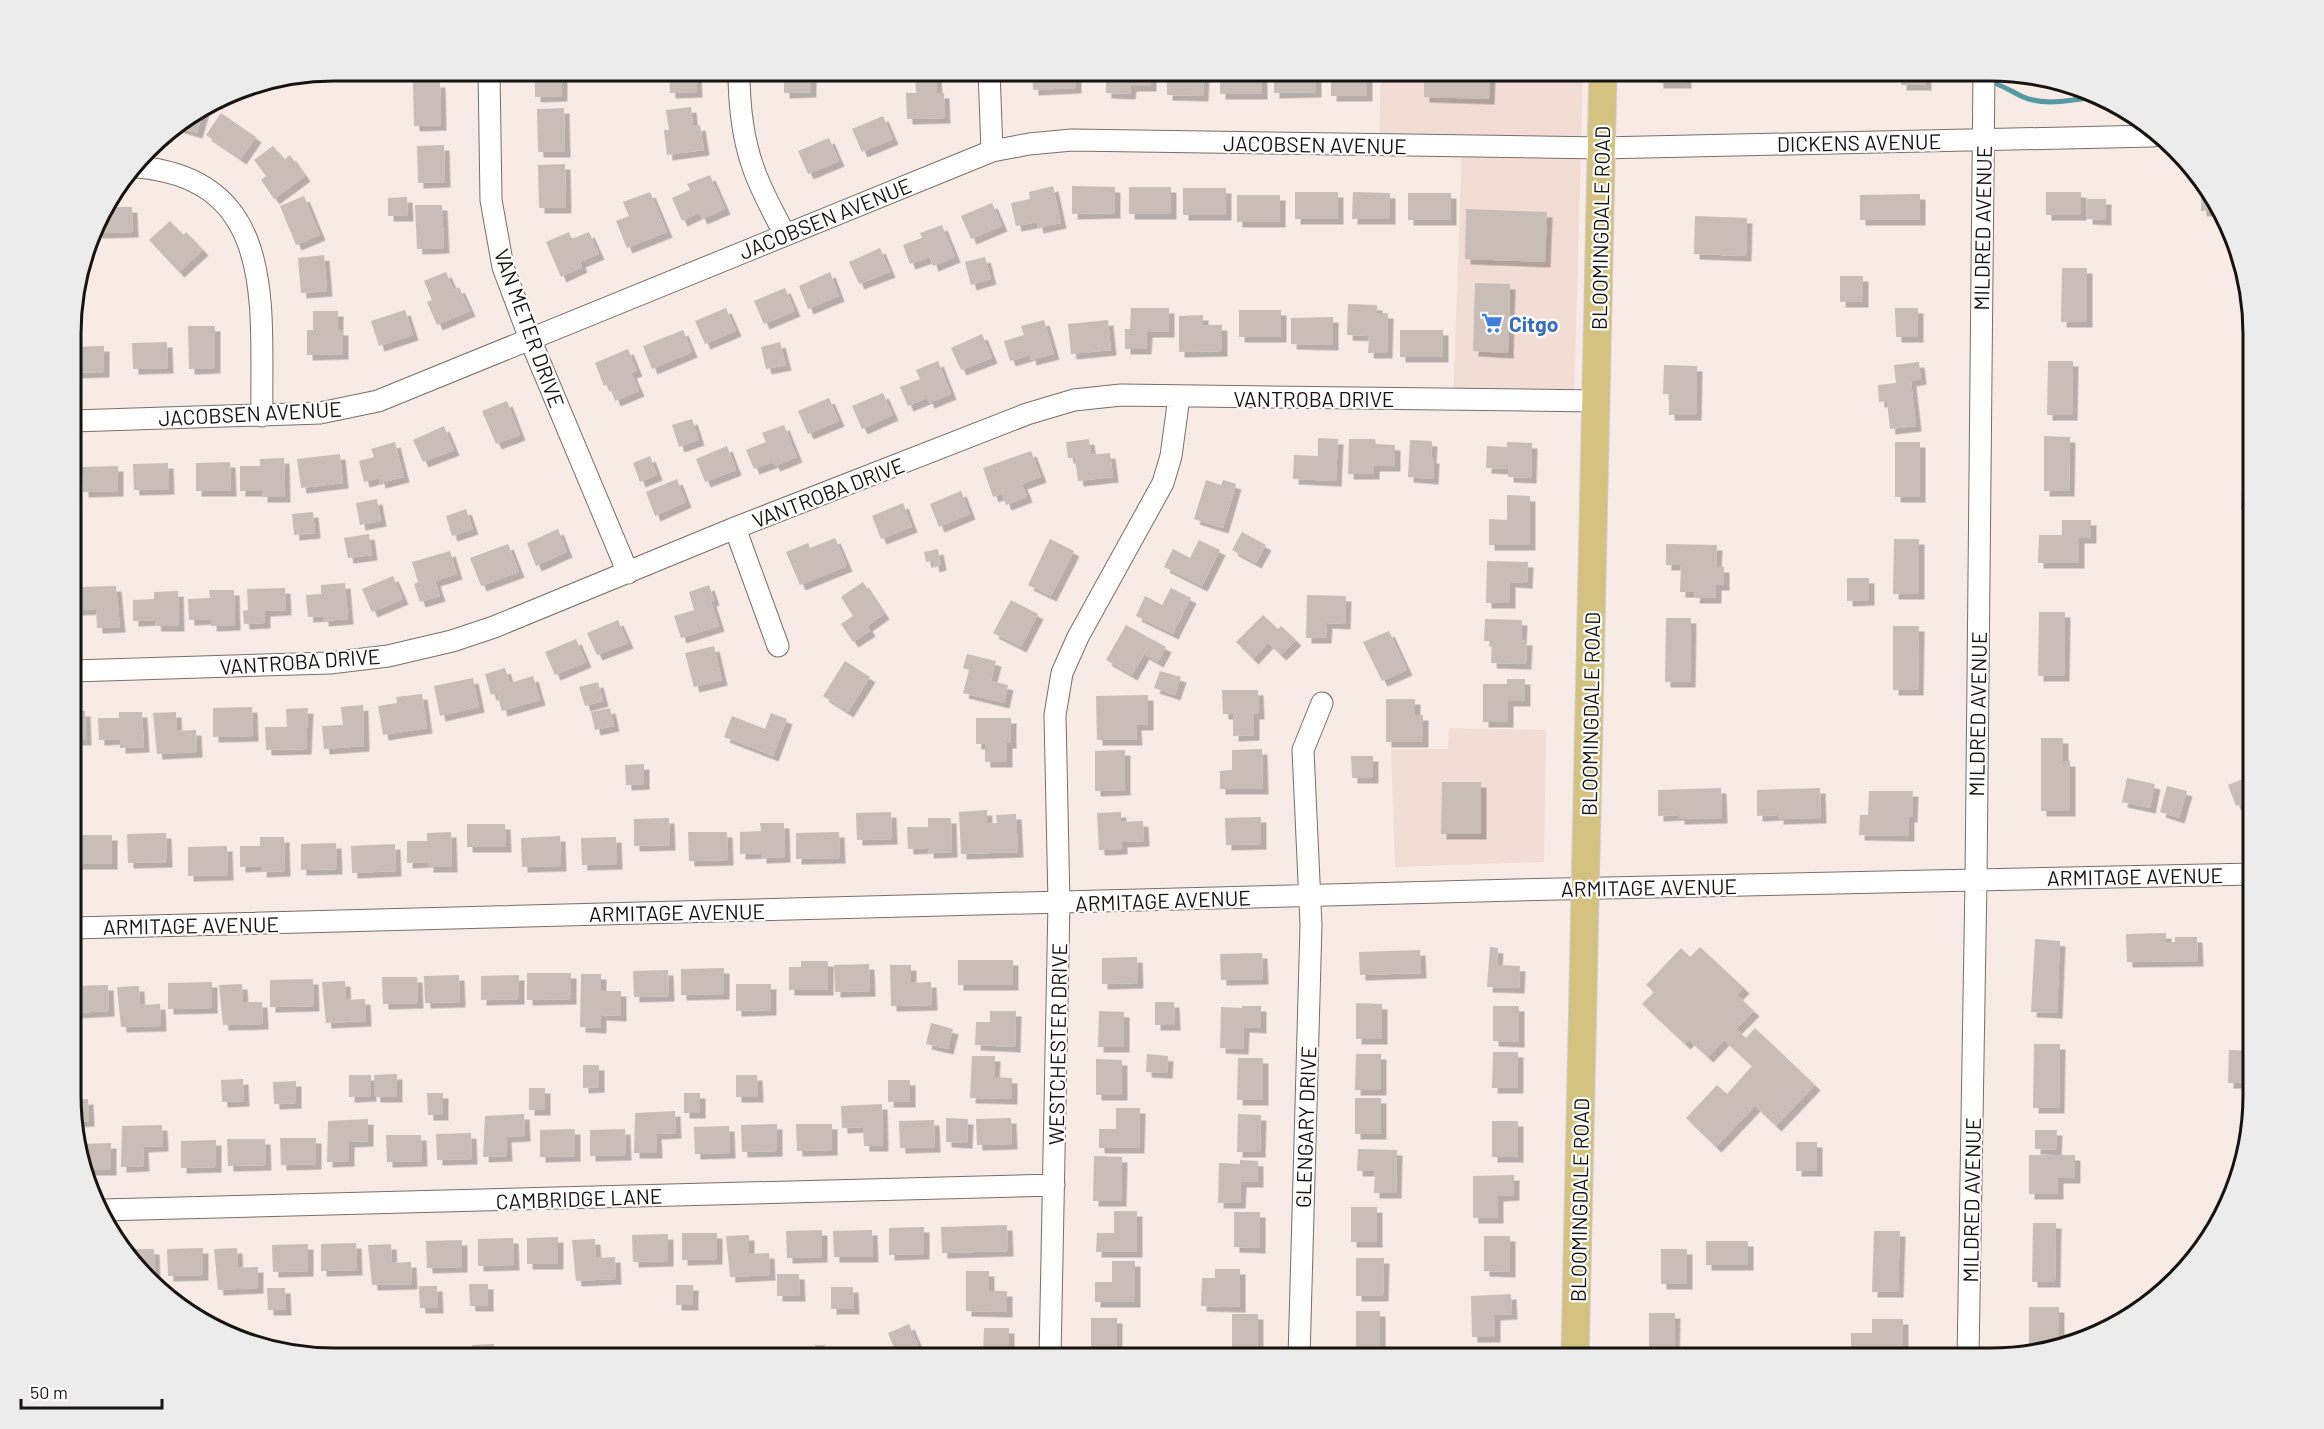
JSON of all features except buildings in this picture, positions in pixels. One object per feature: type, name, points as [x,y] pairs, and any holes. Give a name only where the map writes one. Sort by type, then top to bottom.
[{"type":"main road","name":"BLOOMINGDALE ROAD","points":[[1575,1348],[1603,81]]},
{"type":"street","name":"VAN METER DRIVE","points":[[489,81],[491,200],[503,267],[530,339],[628,573]]},
{"type":"street","points":[[739,81],[739,100],[745,142],[760,184],[785,235]]},
{"type":"street","points":[[989,81],[992,151]]},
{"type":"street","name":"MILDRED AVENUE","points":[[1968,1348],[1976,880],[1984,81]]},
{"type":"street","name":"DICKENS AVENUE","points":[[1601,148],[2148,136]]},
{"type":"street","name":"JACOBSEN AVENUE","points":[[81,421],[320,413],[378,402],[992,151],[1029,144],[1072,140],[1601,148]]},
{"type":"street","points":[[143,168],[177,174],[203,186],[222,201],[237,219],[248,240],[260,288],[262,416]]},
{"type":"street","name":"VANTROBA DRIVE","points":[[81,671],[330,663],[388,656],[452,641],[494,627],[735,528],[1055,405],[1101,396],[1596,401]]},
{"type":"street","name":"WESTCHESTER DRIVE","points":[[1050,1348],[1059,903],[1055,715],[1059,684],[1078,637],[1162,483],[1171,456],[1179,397]]},
{"type":"street","points":[[735,528],[778,646]]},
{"type":"street","name":"GLENGARY DRIVE","points":[[1299,1348],[1311,925],[1303,750],[1322,703]]},
{"type":"street","name":"ARMITAGE AVENUE","points":[[81,928],[1586,888],[2243,874]]},
{"type":"street","name":"CAMBRIDGE LANE","points":[[109,1210],[1054,1185]]},
{"type":"shaded area","points":[[1381,81],[1583,81],[1574,405],[1453,400],[1462,147],[1379,146]]},
{"type":"shaded area","points":[[1449,728],[1546,730],[1544,862],[1395,867],[1391,749],[1448,749]]},
{"type":"waterway","points":[[1994,83],[2021,96],[2039,101],[2059,102],[2083,98]]},
{"type":"place","name":"Citgo","points":[[1492,323]]}]
